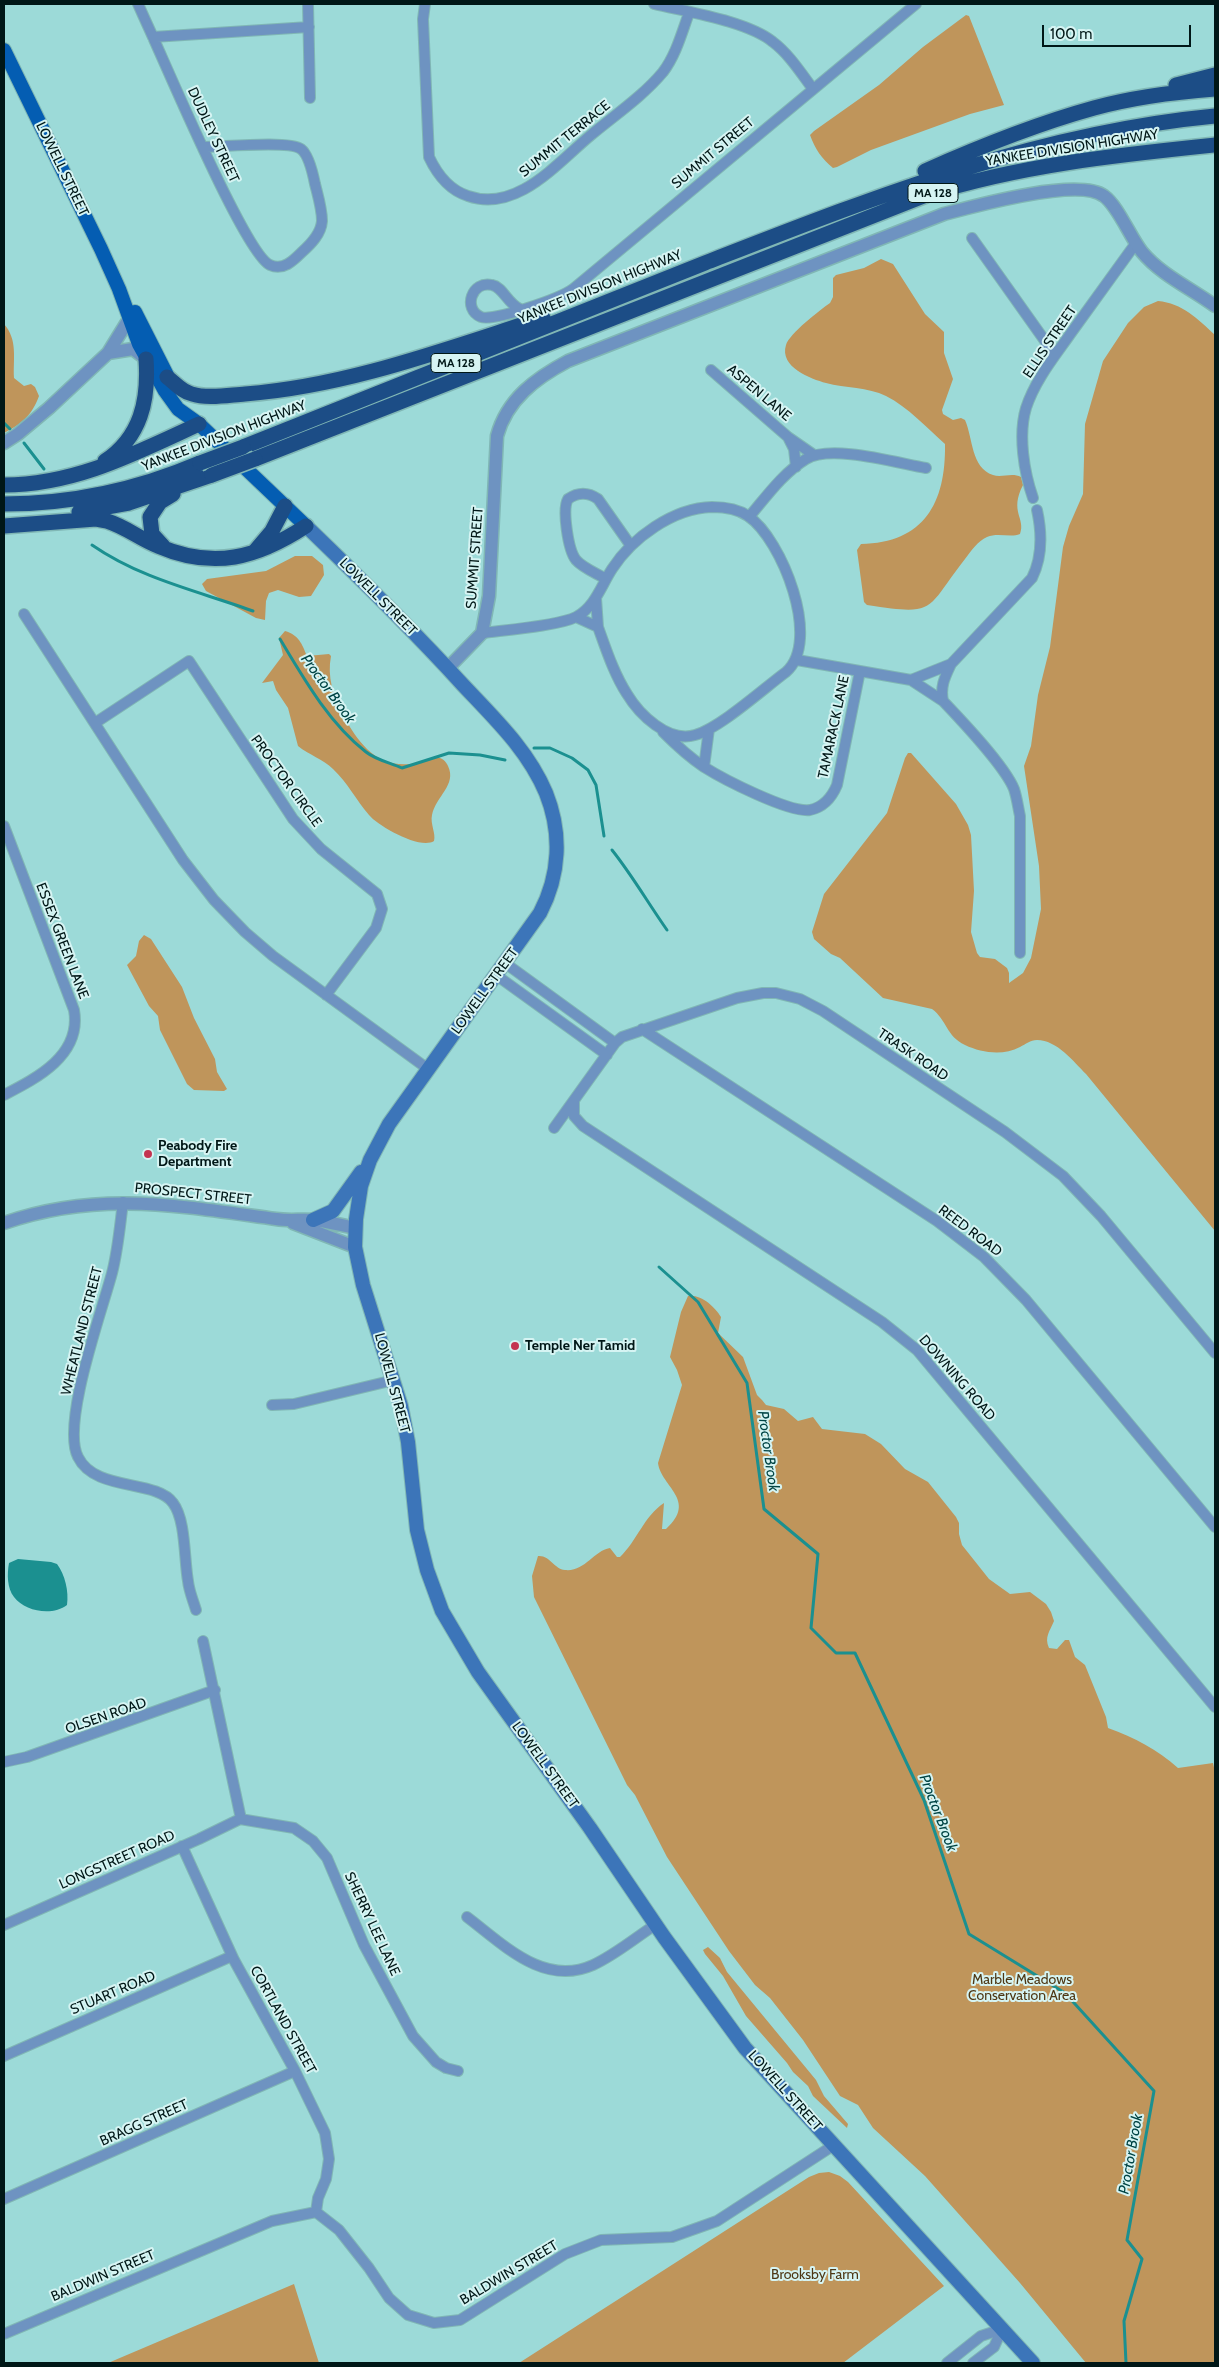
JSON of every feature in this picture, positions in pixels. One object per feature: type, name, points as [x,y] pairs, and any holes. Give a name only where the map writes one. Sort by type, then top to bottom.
[{"type":"highway","points":[[1132,100],[1168,87],[1215,75]]},
{"type":"highway","points":[[816,220],[954,158],[1058,119],[1094,108],[1132,100],[1215,88]]},
{"type":"highway","name":"YANKEE DIVISION HIGHWAY","points":[[4,504],[55,502],[110,493],[145,484],[816,220],[938,176],[1032,148],[1133,127],[1215,116]]},
{"type":"highway","name":"YANKEE DIVISION HIGHWAY","points":[[4,518],[48,516],[111,507],[163,493],[255,459],[926,195],[990,176],[1026,169],[1215,145]]},
{"type":"highway","points":[[167,377],[182,390],[199,395],[264,392],[318,384],[352,377],[668,278]]},
{"type":"highway","points":[[94,470],[117,453],[138,421],[147,394],[146,359]]},
{"type":"highway","points":[[4,485],[56,480],[94,470],[126,458],[199,424]]},
{"type":"highway","points":[[166,549],[152,534],[150,517],[154,509],[160,502],[212,475]]},
{"type":"highway","points":[[255,551],[272,531],[285,506]]},
{"type":"highway","points":[[4,526],[96,519],[107,521],[166,549],[187,556],[210,559],[237,556],[273,546],[306,526]]},
{"type":"main road","name":"LOWELL STREET","points":[[5,58],[120,289],[131,304],[167,377],[199,424]]},
{"type":"main road","name":"LOWELL STREET","points":[[120,289],[129,320],[146,359],[178,409],[199,424],[374,591],[506,731],[526,756],[546,792],[556,827],[556,865],[547,899],[540,913],[389,1124],[370,1160],[361,1186],[355,1228],[356,1247],[364,1284],[406,1424],[414,1511],[421,1550],[442,1611],[478,1672],[745,2048],[1033,2363]]},
{"type":"main road","points":[[313,1220],[325,1216],[337,1208],[370,1160]]},
{"type":"street","name":"DUDLEY STREET","points":[[138,4],[204,147],[252,246],[268,265],[276,267],[285,266],[295,260],[316,238],[322,222],[314,178],[305,153],[300,148],[286,145],[204,147]]},
{"type":"street","points":[[308,4],[310,98]]},
{"type":"street","name":"SUMMIT TERRACE","points":[[425,4],[423,19],[429,157],[435,170],[460,193],[485,200],[506,198],[528,187],[640,94],[664,71],[670,61],[689,12]]},
{"type":"street","points":[[654,4],[733,24],[772,41],[813,89]]},
{"type":"street","name":"SUMMIT STREET","points":[[520,310],[511,304],[501,291],[492,285],[486,284],[476,289],[471,299],[473,310],[476,314],[487,318],[520,310],[551,300],[573,290],[916,4]]},
{"type":"street","points":[[153,36],[309,27]]},
{"type":"street","name":"SUMMIT STREET","points":[[482,633],[489,596],[497,436],[504,415],[522,392],[548,371],[581,355],[944,214],[988,202],[1018,196],[1081,190],[1096,192],[1110,202],[1136,243]]},
{"type":"street","points":[[972,238],[1055,355]]},
{"type":"street","points":[[1136,243],[1159,268],[1215,306]]},
{"type":"street","name":"ELLIS STREET","points":[[1033,498],[1024,458],[1024,421],[1034,390],[1055,355],[1136,243]]},
{"type":"street","points":[[4,443],[42,414],[108,353],[129,320]]},
{"type":"street","points":[[108,353],[133,349],[146,359]]},
{"type":"street","name":"ASPEN LANE","points":[[711,370],[788,436],[814,455]]},
{"type":"street","name":"ASPEN LANE","points":[[788,436],[794,449],[796,466]]},
{"type":"street","points":[[749,517],[796,466],[814,455],[838,453],[926,468]]},
{"type":"street","points":[[606,579],[579,563],[571,552],[564,511],[568,499],[579,493],[592,495],[598,499],[631,546]]},
{"type":"street","points":[[448,668],[482,633],[576,617],[596,598],[622,554],[655,528],[692,510],[724,508],[737,511],[749,517],[762,529],[774,546],[789,582],[797,611],[800,634],[797,660],[786,672],[709,729],[692,736],[684,736],[668,733],[656,725]]},
{"type":"street","points":[[943,702],[942,686],[951,664],[1032,578],[1039,558],[1041,543],[1037,510]]},
{"type":"street","name":"TAMARACK LANE","points":[[596,598],[598,627],[627,695],[656,725],[704,767],[792,809],[811,810],[819,806],[828,801],[837,785],[860,671]]},
{"type":"street","points":[[24,614],[183,860],[214,900],[259,944],[428,1069]]},
{"type":"street","points":[[576,617],[598,627]]},
{"type":"street","points":[[797,660],[912,680],[943,702],[1000,767],[1013,788],[1020,816],[1020,953]]},
{"type":"street","name":"PROCTOR CIRCLE","points":[[95,723],[189,661],[293,819],[321,849],[372,888],[381,901],[382,910],[376,928],[326,995]]},
{"type":"street","points":[[912,680],[951,664]]},
{"type":"street","points":[[704,767],[709,729]]},
{"type":"street","name":"ESSEX GREEN LANE","points":[[4,826],[76,1020],[69,1042],[53,1065],[31,1081],[4,1096]]},
{"type":"street","points":[[505,963],[615,1043]]},
{"type":"street","points":[[496,975],[607,1054]]},
{"type":"street","name":"TRASK ROAD","points":[[554,1128],[615,1043],[622,1037],[750,995],[776,993],[800,999],[1005,1132],[1062,1176],[1101,1216],[1215,1353]]},
{"type":"street","name":"REED ROAD","points":[[642,1029],[937,1221],[984,1257],[1020,1293],[1215,1527]]},
{"type":"street","name":"DOWNING ROAD","points":[[574,1102],[574,1116],[583,1126],[882,1322],[917,1350],[1215,1707]]},
{"type":"street","name":"PROSPECT STREET","points":[[4,1223],[46,1211],[123,1202],[179,1206],[291,1222],[356,1247]]},
{"type":"street","name":"WHEATLAND STREET","points":[[123,1202],[113,1271],[87,1360],[72,1434],[78,1458],[98,1477],[136,1486],[169,1497],[175,1505],[181,1525],[188,1582],[196,1610]]},
{"type":"street","name":"PROSPECT STREET","points":[[291,1222],[313,1220],[355,1228]]},
{"type":"street","points":[[272,1405],[294,1404],[394,1380]]},
{"type":"street","points":[[204,1641],[241,1819]]},
{"type":"street","name":"OLSEN ROAD","points":[[4,1762],[28,1757],[215,1690]]},
{"type":"street","name":"LONGSTREET ROAD","points":[[4,1925],[241,1819]]},
{"type":"street","name":"SHERRY LEE LANE","points":[[241,1819],[294,1828],[314,1841],[321,1849],[368,1952],[413,2036],[436,2062],[446,2068],[458,2071]]},
{"type":"street","name":"CORTLAND STREET","points":[[182,1846],[232,1956],[295,2071],[325,2133],[328,2159],[326,2179],[318,2198],[316,2212]]},
{"type":"street","points":[[467,1917],[523,1959],[554,1971],[573,1971],[592,1965],[656,1925]]},
{"type":"street","name":"STUART ROAD","points":[[4,2056],[232,1956]]},
{"type":"street","name":"BRAGG STREET","points":[[4,2199],[295,2071]]},
{"type":"street","name":"BALDWIN STREET","points":[[4,2334],[272,2221],[316,2212],[339,2230],[369,2268],[389,2298],[408,2315],[434,2323],[460,2320],[565,2254],[601,2240],[672,2238],[717,2221],[834,2145]]},
{"type":"street","points":[[947,2363],[981,2336],[1002,2329]]},
{"type":"street","points":[[973,2363],[994,2347],[1002,2329]]},
{"type":"green space","points":[[966,15],[969,16],[1004,105],[970,114],[871,150],[837,167],[833,168],[829,165],[819,153],[810,135],[879,85],[923,47]]},
{"type":"green space","points":[[881,259],[893,264],[925,314],[944,332],[944,353],[953,379],[942,410],[943,414],[953,420],[961,418],[965,420],[980,466],[996,476],[1011,475],[1021,477],[1023,485],[1017,502],[1021,523],[1020,534],[991,536],[981,541],[975,546],[935,599],[919,609],[907,610],[867,605],[864,602],[857,550],[861,544],[883,542],[901,536],[916,527],[927,516],[941,484],[945,444],[917,418],[886,396],[864,389],[833,385],[812,378],[792,366],[787,360],[785,353],[788,340],[805,322],[830,303],[833,297],[833,278],[836,275],[864,268]]},
{"type":"green space","points":[[1158,301],[1167,302],[1182,308],[1215,335],[1215,1231],[1086,1074],[1058,1048],[1044,1041],[1037,1040],[1030,1041],[1007,1052],[985,1052],[965,1045],[950,1033],[941,1018],[932,1009],[883,998],[840,958],[831,954],[814,939],[812,932],[824,894],[887,813],[905,758],[908,753],[911,753],[956,804],[968,825],[971,835],[974,891],[971,932],[977,953],[980,957],[995,959],[1007,968],[1009,983],[1023,973],[1031,958],[1041,909],[1039,866],[1024,766],[1031,746],[1038,695],[1050,647],[1063,547],[1069,526],[1083,494],[1085,424],[1103,361],[1128,323],[1144,307]]},
{"type":"green space","points":[[4,324],[13,343],[14,378],[24,386],[31,384],[35,387],[39,396],[26,418],[4,433]]},
{"type":"green space","points":[[295,556],[312,556],[323,565],[324,575],[311,596],[299,597],[278,590],[269,593],[266,601],[265,620],[256,618],[206,591],[202,584],[207,579],[266,571]]},
{"type":"green space","points":[[285,631],[297,638],[307,656],[329,654],[331,656],[330,679],[336,700],[355,734],[369,751],[377,757],[398,764],[423,762],[437,757],[446,763],[450,779],[432,815],[434,841],[428,843],[410,840],[381,825],[369,815],[333,769],[298,746],[288,708],[276,690],[273,681],[262,683],[283,655],[279,638]]},
{"type":"green space","points":[[144,935],[151,939],[182,987],[194,1018],[215,1059],[217,1072],[227,1089],[224,1091],[194,1090],[187,1084],[160,1030],[158,1016],[149,1006],[127,965],[136,956],[139,941]]},
{"type":"green space","name":"Marble Meadows Conservation Area","points":[[688,1296],[703,1299],[721,1317],[718,1333],[743,1357],[757,1395],[766,1405],[784,1409],[798,1421],[813,1417],[822,1429],[865,1434],[881,1444],[905,1469],[928,1482],[956,1517],[959,1523],[962,1545],[989,1579],[1010,1594],[1030,1592],[1046,1604],[1054,1621],[1047,1637],[1049,1648],[1057,1649],[1065,1640],[1069,1640],[1075,1657],[1085,1665],[1106,1717],[1108,1728],[1145,1745],[1162,1755],[1178,1768],[1213,1763],[1215,1772],[1215,2363],[1086,2363],[1020,2283],[925,2176],[873,2128],[858,2105],[840,2096],[803,2040],[770,1998],[755,1985],[729,1951],[667,1857],[635,1795],[627,1785],[534,1597],[532,1576],[538,1556],[546,1558],[561,1569],[572,1570],[584,1565],[599,1553],[610,1548],[617,1557],[620,1557],[651,1515],[664,1503],[662,1529],[666,1529],[675,1519],[679,1510],[678,1502],[658,1463],[682,1385],[670,1357],[681,1312]]},
{"type":"green space","points":[[708,1947],[720,1958],[727,1972],[816,2080],[824,2096],[848,2124],[847,2128],[813,2096],[808,2086],[793,2072],[746,2016],[723,1976],[705,1954],[703,1950]]},
{"type":"green space","name":"Brooksby Farm","points":[[829,2172],[840,2176],[848,2182],[944,2286],[843,2363],[519,2363],[809,2177]]},
{"type":"green space","points":[[294,2284],[319,2363],[108,2363]]},
{"type":"water","points":[[18,1559],[57,1564],[66,1583],[67,1605],[54,1610],[39,1611],[19,1602],[10,1589],[8,1576],[9,1563]]},
{"type":"waterway","name":"Proctor Brook","points":[[4,423],[10,429]]},
{"type":"waterway","name":"Proctor Brook","points":[[24,443],[44,469]]},
{"type":"waterway","name":"Proctor Brook","points":[[92,545],[111,557],[150,576],[253,611]]},
{"type":"waterway","name":"Proctor Brook","points":[[280,639],[318,700],[340,728],[374,757],[402,768],[449,753],[480,755],[505,760]]},
{"type":"waterway","name":"Proctor Brook","points":[[534,748],[550,748],[572,758],[588,770],[596,785],[604,836]]},
{"type":"waterway","name":"Proctor Brook","points":[[612,850],[667,930]]},
{"type":"waterway","name":"Proctor Brook","points":[[659,1267],[698,1302],[747,1383],[764,1509],[818,1554],[811,1628],[836,1653],[855,1653],[924,1800],[969,1934],[1065,1993],[1154,2091],[1127,2240],[1142,2259],[1124,2321],[1126,2363]]},
{"type":"place","name":"Peabody Fire Department","points":[[148,1154]]},
{"type":"place","name":"Temple Ner Tamid","points":[[515,1346]]}]
